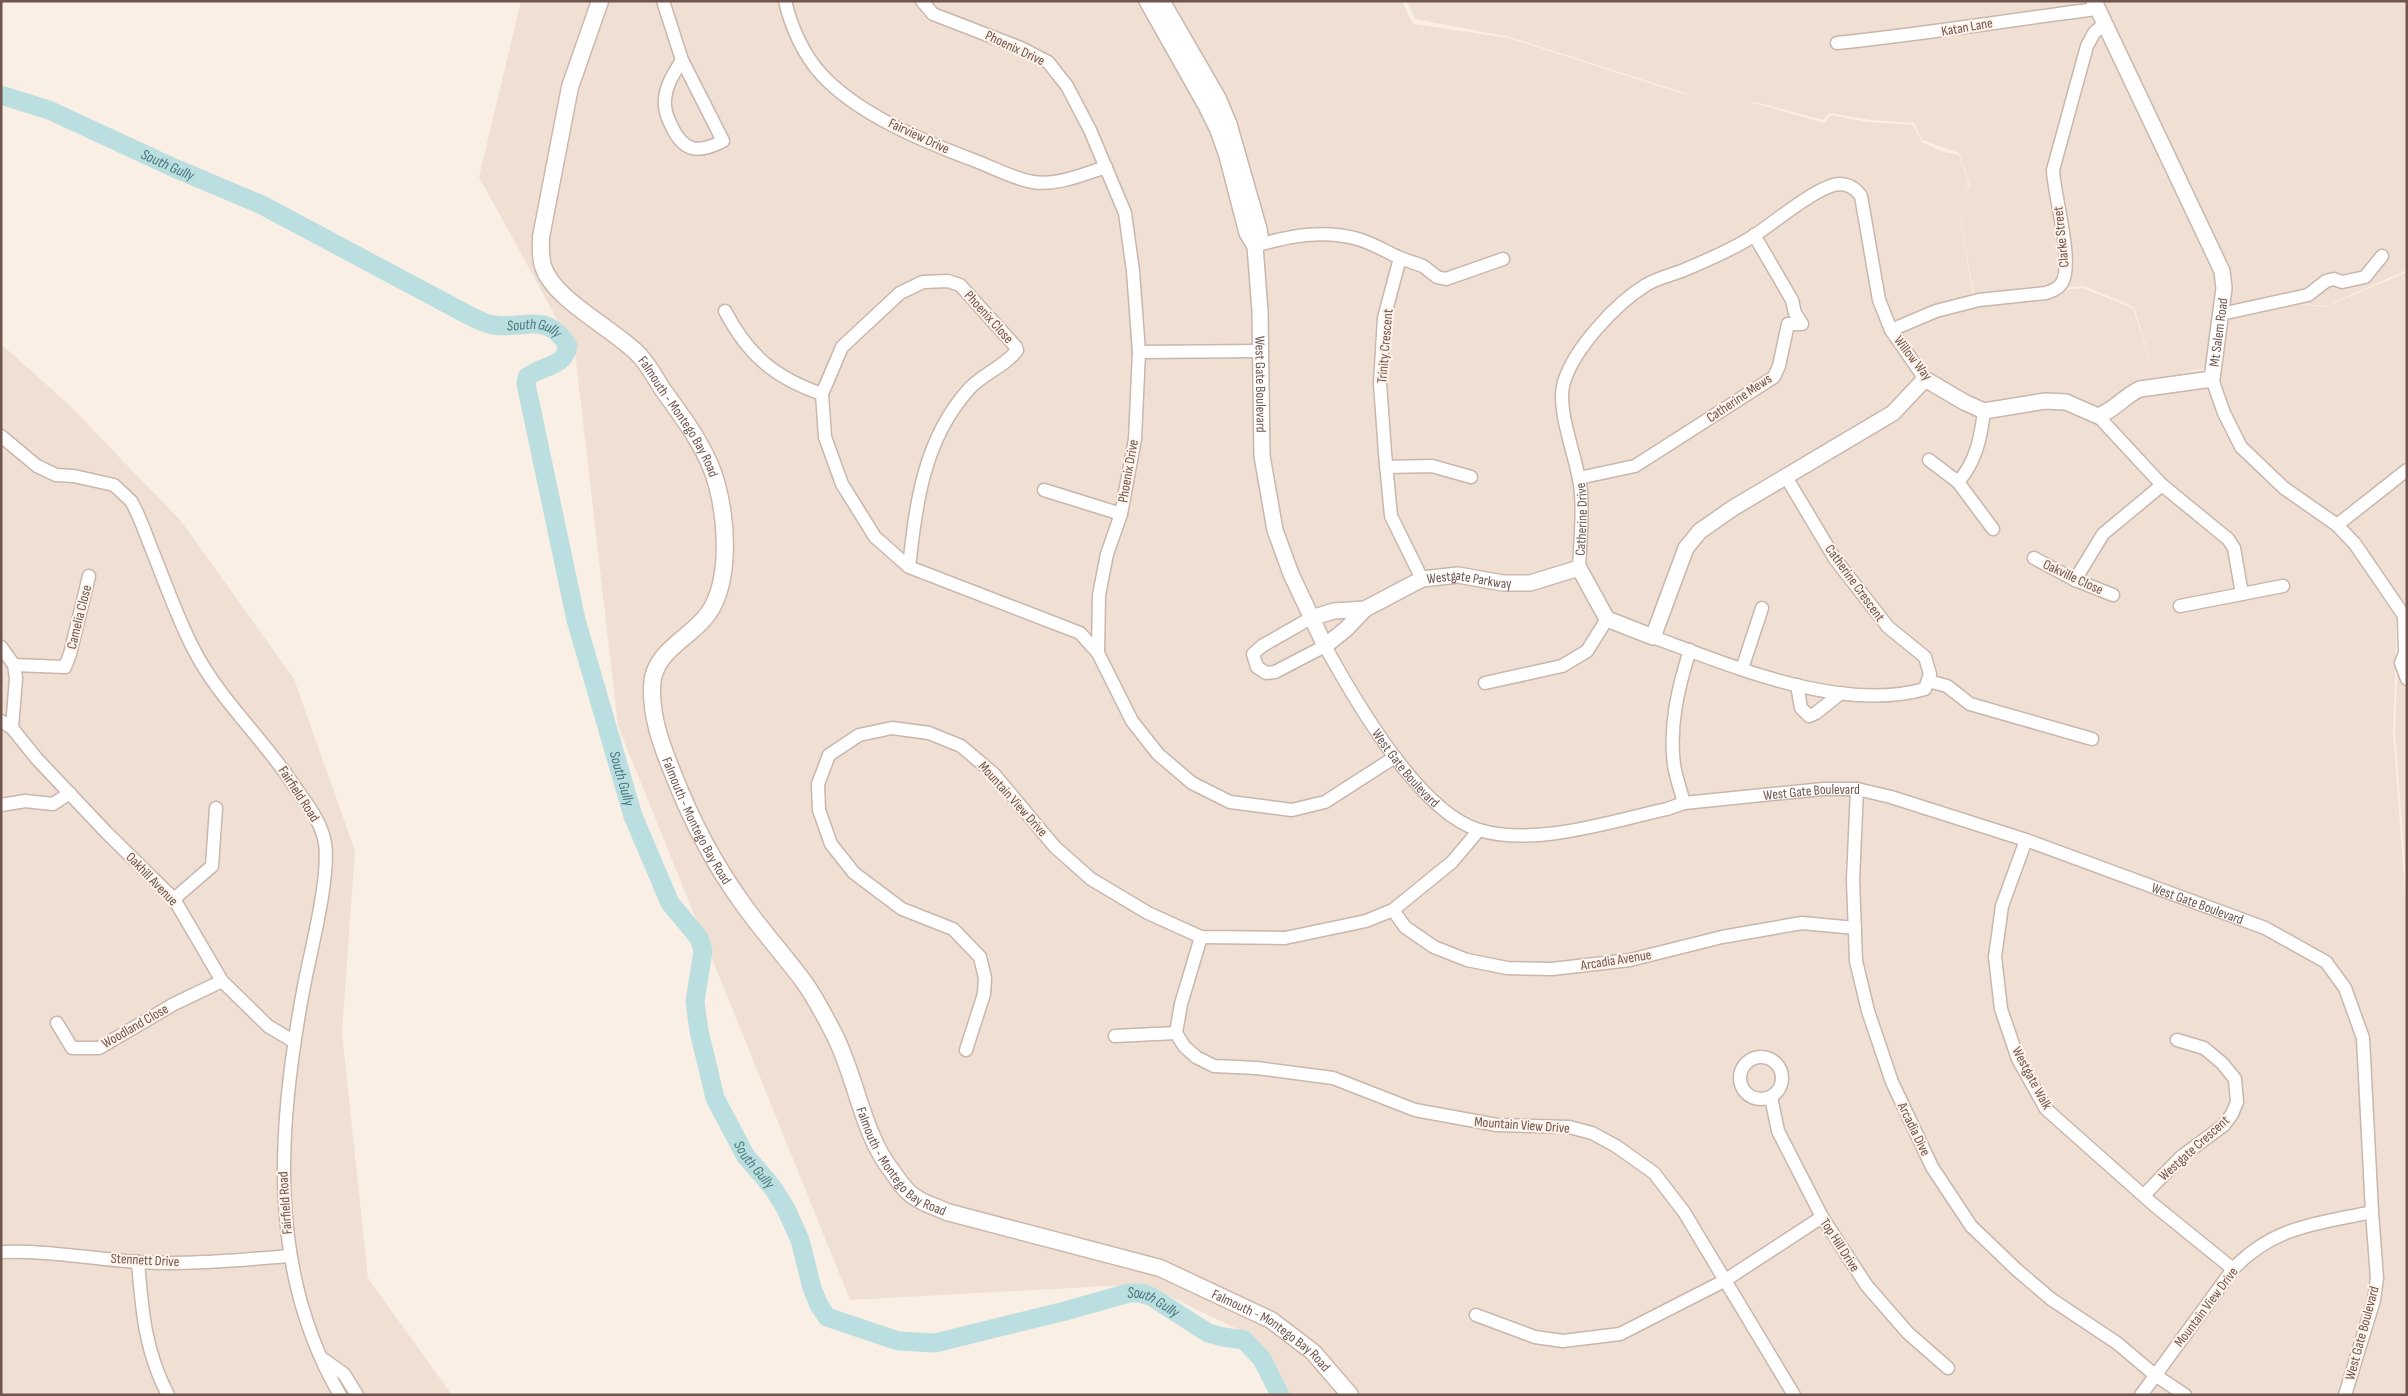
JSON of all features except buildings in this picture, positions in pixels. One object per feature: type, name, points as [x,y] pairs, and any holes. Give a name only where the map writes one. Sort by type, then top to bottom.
[{"type":"main road","name":"Falmouth - Montego Bay Road","points":[[600,1],[570,87],[541,237],[540,252],[543,266],[550,280],[559,291],[617,336],[640,357],[691,430],[712,469],[718,487],[724,524],[722,584],[715,604],[704,619],[665,653],[655,670],[652,685],[655,724],[664,754],[684,801],[714,862],[743,905],[806,984],[846,1060],[872,1135],[890,1169],[914,1197],[947,1212],[1160,1268],[1271,1320],[1314,1352],[1350,1395]]},
{"type":"street","points":[[663,1],[682,60],[724,141],[709,149],[685,146],[674,131],[667,115],[665,99],[668,84],[682,60]]},
{"type":"street","name":"Fairview Drive","points":[[785,1],[805,52],[821,74],[841,93],[880,117],[938,147],[1033,182],[1067,180],[1106,167]]},
{"type":"street","name":"Phoenix Drive","points":[[922,1],[933,14],[1021,48],[1048,62],[1067,86],[1106,167],[1125,213],[1130,242],[1138,352],[1134,439],[1120,514],[1107,554],[1099,595],[1098,654],[1132,721],[1158,754],[1192,783],[1230,802],[1292,810],[1325,802],[1395,757]]},
{"type":"street","name":"West Gate Boulevard","points":[[1146,1],[1206,104],[1218,130],[1230,165],[1247,233],[1255,246]]},
{"type":"street","name":"West Gate Boulevard","points":[[1162,1],[1213,90],[1229,124],[1259,229],[1260,235],[1255,246],[1262,456],[1275,530],[1311,618],[1325,646],[1341,675],[1395,757],[1434,802],[1465,824],[1479,830],[1508,834],[1544,834],[1667,809],[1684,803],[1823,789],[1858,789],[1891,797],[2026,840],[2266,928],[2326,962],[2345,988],[2363,1038],[2377,1278],[2374,1300],[2345,1395]]},
{"type":"street","name":"Mt Salem Road","points":[[2095,5],[2217,256],[2222,271],[2224,288],[2212,379],[2224,413],[2241,446],[2284,488],[2337,525],[2354,544],[2405,618],[2406,649],[2401,663],[2407,679]]},
{"type":"street","name":"Katan Lane","points":[[1837,43],[1939,32],[2095,5]]},
{"type":"street","name":"Clarke Street","points":[[1891,330],[1936,311],[1979,300],[2046,293],[2056,289],[2062,283],[2066,272],[2064,246],[2053,188],[2052,170],[2087,46],[2094,33],[2104,24]]},
{"type":"street","name":"Catherine Drive","points":[[1607,619],[1579,568],[1582,494],[1563,406],[1563,383],[1574,357],[1599,326],[1646,285],[1697,264],[1754,235],[1796,206],[1829,187],[1838,184],[1847,185],[1857,190]]},
{"type":"street","name":"Willow Way","points":[[1857,190],[1861,196],[1879,300],[1891,330],[1925,379],[1984,411]]},
{"type":"street","points":[[1255,246],[1297,235],[1336,234],[1359,239],[1400,258],[1423,266],[1437,277],[1446,279],[1503,258]]},
{"type":"street","name":"Catherine Mews","points":[[1579,478],[1635,466],[1774,377],[1779,366],[1788,324],[1802,324],[1795,313],[1792,300],[1754,235]]},
{"type":"street","points":[[2221,314],[2308,295],[2326,281],[2334,279],[2342,282],[2365,277],[2382,256]]},
{"type":"street","name":"Trinity Crescent","points":[[1400,258],[1384,318],[1380,383],[1391,516],[1422,578]]},
{"type":"street","name":"Phoenix Close","points":[[909,567],[920,486],[937,436],[948,414],[971,387],[1015,353],[1016,347],[960,285],[948,281],[924,282],[900,293],[842,347],[822,394],[825,437],[842,484],[875,537],[909,567],[1080,633],[1098,654]]},
{"type":"street","points":[[725,312],[736,332],[753,354],[775,373],[798,386],[822,394]]},
{"type":"street","points":[[1138,352],[1260,351]]},
{"type":"street","points":[[1653,637],[1686,548],[1700,531],[1893,413],[1925,379]]},
{"type":"street","points":[[2098,416],[2112,410],[2130,393],[2140,389],[2212,379]]},
{"type":"street","points":[[1958,482],[1972,463],[1982,432],[1984,411],[2045,400],[2066,402],[2098,416],[2162,485],[2228,539],[2234,548],[2242,594]]},
{"type":"street","name":"Fairfield Road","points":[[1,436],[37,466],[56,475],[74,476],[114,485],[131,501],[193,648],[213,681],[274,754],[316,818],[324,839],[326,855],[294,1041],[284,1121],[282,1167],[290,1256],[308,1324],[340,1395]]},
{"type":"street","points":[[1929,460],[1958,482],[1993,529]]},
{"type":"street","points":[[1386,467],[1432,466],[1471,477]]},
{"type":"street","points":[[2337,525],[2407,470]]},
{"type":"street","name":"Catherine Crescent","points":[[1786,477],[1835,559],[1888,627],[1925,657],[1930,674],[1928,681]]},
{"type":"street","points":[[2075,580],[2103,534],[2162,485]]},
{"type":"street","points":[[1044,490],[1120,514]]},
{"type":"street","name":"Oakville Close","points":[[2034,558],[2075,580],[2112,594]]},
{"type":"street","name":"Westgate Parkway","points":[[1365,609],[1334,611],[1311,618],[1262,646],[1253,654],[1254,661],[1261,672],[1275,672],[1325,646],[1346,629],[1365,609],[1422,578],[1458,575],[1503,583],[1530,583],[1579,568]]},
{"type":"street","name":"Camelia Close","points":[[14,665],[65,667],[70,654],[89,576]]},
{"type":"street","points":[[2180,606],[2283,586]]},
{"type":"street","points":[[1742,669],[1762,608]]},
{"type":"street","points":[[1485,683],[1562,666],[1588,652],[1607,619],[1742,669],[1822,692],[1913,692],[1925,689],[1928,681],[1948,686],[1970,704],[2092,739]]},
{"type":"street","points":[[1,647],[14,665],[16,678],[12,728]]},
{"type":"street","points":[[1684,803],[1674,766],[1672,726],[1680,685],[1690,650]]},
{"type":"street","points":[[1797,685],[1801,708],[1809,716],[1816,713],[1841,693]]},
{"type":"street","name":"Oakhill Avenue","points":[[1,721],[12,728],[37,759],[174,899],[222,981],[268,1026],[294,1041]]},
{"type":"street","name":"Mountain View Drive","points":[[966,1050],[984,994],[985,978],[980,958],[953,928],[902,909],[854,873],[831,844],[819,810],[818,784],[829,755],[859,735],[892,728],[929,733],[961,746],[994,774],[1055,847],[1091,879],[1148,913],[1201,937],[1285,938],[1366,921],[1393,910],[1452,862],[1479,830]]},
{"type":"street","name":"Arcadia Dive","points":[[1858,789],[1853,880],[1856,961],[1868,1012],[1892,1082],[1932,1167],[1971,1226],[2050,1298],[2117,1343],[2155,1375],[2185,1395]]},
{"type":"street","points":[[1,805],[25,801],[53,804],[70,793]]},
{"type":"street","points":[[174,899],[212,866],[216,808]]},
{"type":"street","name":"Westgate Walk","points":[[2026,840],[2002,906],[1995,957],[2001,1009],[2018,1059],[2046,1110],[2233,1269]]},
{"type":"street","name":"Arcadia Avenue","points":[[1393,910],[1405,926],[1434,947],[1467,960],[1507,968],[1552,969],[1630,960],[1722,937],[1802,923],[1855,928]]},
{"type":"street","points":[[1115,1036],[1176,1033],[1181,1004],[1201,937]]},
{"type":"street","name":"Woodland Close","points":[[56,1023],[72,1048],[99,1048],[174,1004],[222,981]]},
{"type":"street","name":"Mountain View Drive","points":[[1176,1033],[1184,1046],[1196,1058],[1214,1066],[1257,1068],[1332,1078],[1415,1110],[1470,1122],[1526,1127],[1569,1127],[1592,1133],[1616,1146],[1654,1173],[1684,1212],[1794,1395]]},
{"type":"street","name":"Westgate Crescent","points":[[2144,1195],[2181,1157],[2224,1125],[2232,1114],[2237,1102],[2235,1079],[2222,1063],[2204,1048],[2177,1040]]},
{"type":"street","name":"Top Hill Drive","points":[[1771,1097],[1778,1131],[1822,1217],[1867,1286],[1908,1334],[1948,1368]]},
{"type":"street","name":"Mountain View Drive","points":[[2141,1395],[2233,1269],[2245,1256],[2269,1239],[2299,1227],[2372,1212]]},
{"type":"street","points":[[1476,1315],[1528,1335],[1563,1341],[1620,1334],[1724,1281],[1822,1217]]},
{"type":"street","name":"Stennett Drive","points":[[1,1252],[24,1251],[71,1254],[138,1262],[198,1262],[290,1256]]},
{"type":"street","points":[[138,1262],[144,1330],[155,1371],[168,1395]]},
{"type":"street","points":[[323,1359],[344,1374],[357,1395]]},
{"type":"shaded area","points":[[521,1],[1402,1],[1413,24],[1509,38],[1697,97],[1510,37],[1415,19],[1407,1],[2407,1],[2407,270],[2326,306],[2265,301],[2325,307],[2407,272],[2407,892],[2395,733],[2399,618],[2341,532],[2261,474],[2225,411],[2220,374],[2217,368],[2174,372],[2216,370],[2216,412],[2261,477],[2340,534],[2397,619],[2393,733],[2407,915],[2407,1395],[1288,1395],[1254,1337],[1144,1284],[850,1300],[618,726],[575,352],[479,177]],"holes":[[[1755,102],[1823,120],[1830,113],[1870,120],[1914,123],[1922,140],[1959,153],[1970,185],[1963,190],[1969,184],[1959,155],[1940,151],[1922,142],[1913,125],[1867,122],[1831,115],[1824,123],[1755,103],[1747,105]],[[1957,195],[1974,296],[2084,286],[2134,307],[2154,373],[2133,308],[2083,288],[1973,297]]]},
{"type":"shaded area","points":[[1,344],[67,403],[181,521],[294,679],[355,851],[342,1033],[368,1278],[452,1395],[1,1395]]},
{"type":"waterway","name":"South Gully","points":[[1,95],[49,110],[172,167],[262,205],[481,321],[504,326],[543,325],[560,335],[568,346],[562,358],[527,377],[526,384],[576,620],[633,816],[670,903],[699,938],[703,951],[695,1002],[699,1031],[715,1098],[745,1155],[773,1188],[786,1209],[800,1240],[812,1288],[819,1305],[827,1317],[898,1341],[935,1343],[1129,1293],[1141,1293],[1152,1297],[1208,1333],[1244,1340],[1262,1359],[1280,1395]]}]
